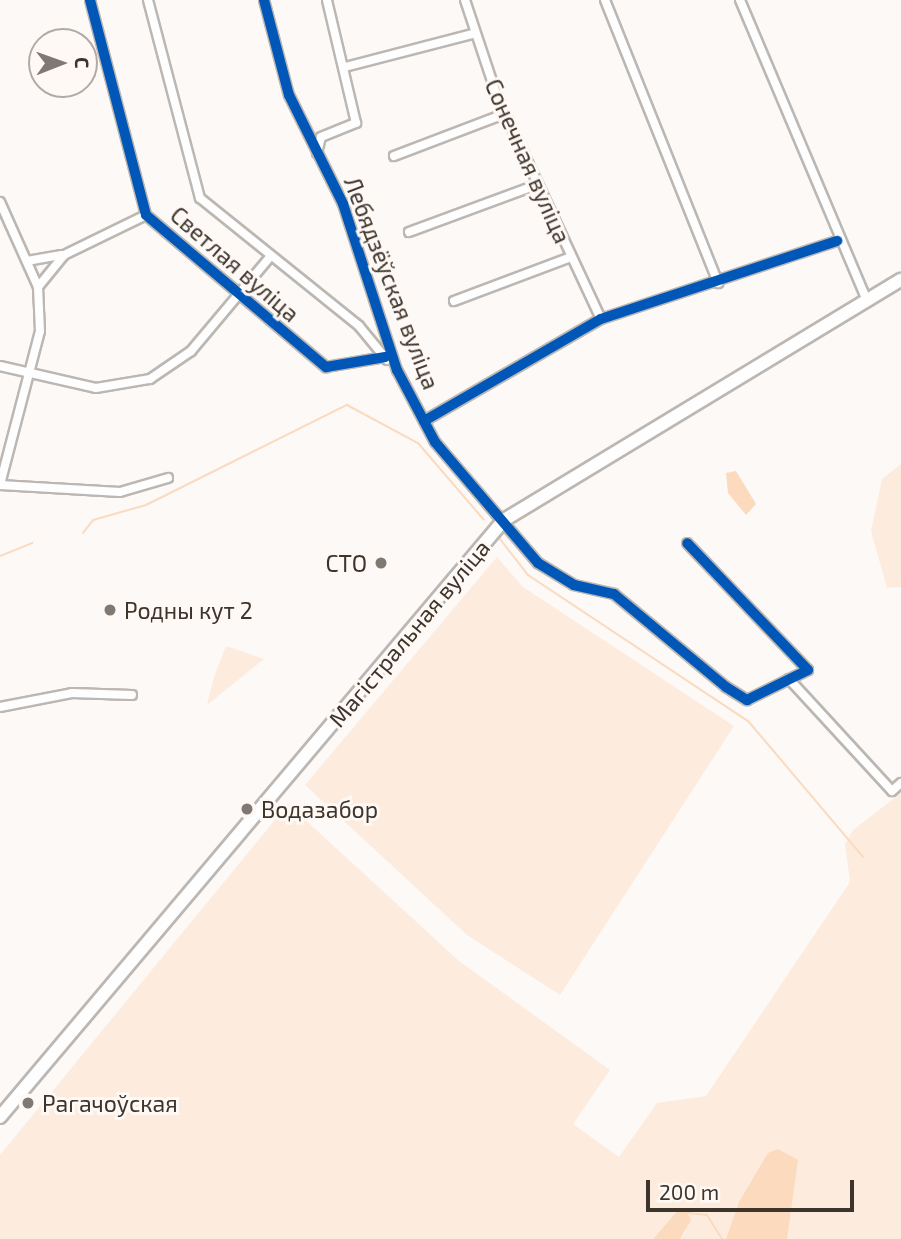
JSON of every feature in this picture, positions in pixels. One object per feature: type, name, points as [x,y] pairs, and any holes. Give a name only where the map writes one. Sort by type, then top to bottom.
[{"type":"main road","name":"Магістральная вуліца","points":[[0,1117],[505,520],[901,280]]},
{"type":"street","name":"Светлая вуліца","points":[[90,0],[146,215],[236,296],[326,367],[385,357]]},
{"type":"street","points":[[148,0],[200,198],[374,341],[397,370]]},
{"type":"street","name":"Лебядзёўская вуліца","points":[[264,0],[289,95],[343,204],[397,370],[424,421],[538,563],[574,585],[614,594],[747,700],[789,679]]},
{"type":"street","points":[[317,153],[321,136],[356,122],[327,0]]},
{"type":"street","name":"Сонечная вуліца","points":[[465,0],[474,34],[504,114],[601,319]]},
{"type":"street","points":[[605,0],[718,283]]},
{"type":"street","points":[[740,0],[837,241],[867,300]]},
{"type":"street","points":[[345,67],[474,34]]},
{"type":"street","points":[[394,156],[504,114]]},
{"type":"street","points":[[409,232],[536,185]]},
{"type":"street","points":[[0,202],[38,286],[40,331],[32,376],[0,485],[120,492],[169,478]]},
{"type":"street","name":"Светлая вуліца","points":[[27,261],[64,255],[146,215]]},
{"type":"street","points":[[424,421],[601,319],[718,283],[837,241]]},
{"type":"street","name":"Светлая вуліца","points":[[38,286],[64,255]]},
{"type":"street","points":[[0,366],[32,376],[96,388],[150,379],[191,351],[270,257]]},
{"type":"street","points":[[454,302],[571,257]]},
{"type":"street","points":[[374,341],[386,335]]},
{"type":"street","points":[[687,543],[808,670],[789,679],[892,791],[901,783]]},
{"type":"street","points":[[0,707],[72,693],[132,695]]},
{"type":"shaded area","points":[[901,464],[901,587],[887,588],[871,531],[882,479]]},
{"type":"shaded area","points":[[736,471],[756,504],[746,515],[728,493],[726,473]]},
{"type":"shaded area","points":[[497,557],[523,587],[734,726],[560,995],[467,935],[305,785]]},
{"type":"shaded area","points":[[226,646],[264,659],[207,705],[214,677]]},
{"type":"shaded area","points":[[901,793],[901,1239],[680,1239],[686,1231],[678,1210],[653,1239],[0,1239],[0,1155],[288,804],[459,961],[610,1070],[573,1124],[619,1157],[657,1103],[706,1096],[850,882],[845,844],[853,830]]},
{"type":"shaded area","points":[[778,1149],[798,1160],[787,1239],[726,1239],[739,1202],[768,1153]]},
{"type":"shaded area","points":[[678,1210],[686,1210],[691,1220],[680,1239],[653,1239]]},
{"type":"waterway","points":[[83,533],[93,520],[146,505],[347,405],[418,443],[484,520]]},
{"type":"waterway","points":[[500,539],[528,575],[749,722],[863,857]]},
{"type":"waterway","points":[[0,556],[33,543]]},
{"type":"waterway","points":[[688,1213],[707,1215],[722,1239]]},
{"type":"cycle path","points":[[90,0],[146,215],[326,367],[385,357]]},
{"type":"cycle path","points":[[264,0],[289,95],[343,204],[397,370],[435,442],[538,563],[574,585],[614,594],[726,687],[747,700],[808,670],[687,543]]},
{"type":"cycle path","points":[[424,421],[601,319],[837,241]]},
{"type":"place","name":"СТО","points":[[381,563]]},
{"type":"place","name":"Родны кут 2","points":[[110,610]]},
{"type":"place","name":"Водазабор","points":[[247,809]]},
{"type":"place","name":"Рагачоўская","points":[[28,1103]]}]
